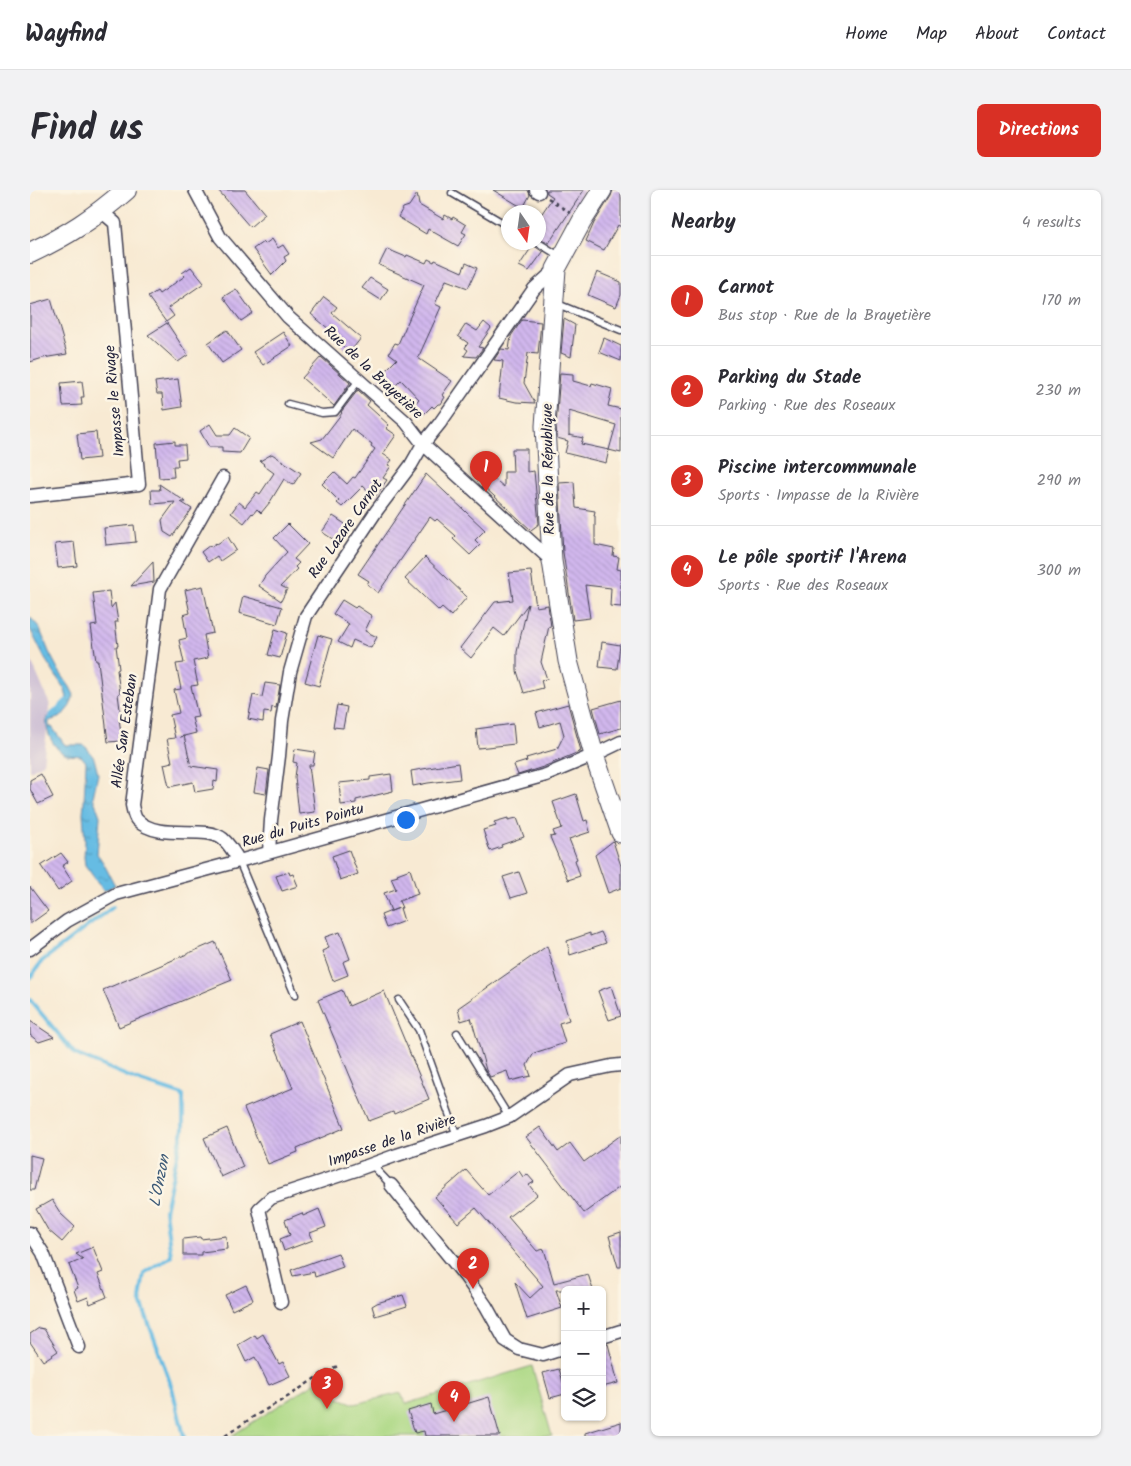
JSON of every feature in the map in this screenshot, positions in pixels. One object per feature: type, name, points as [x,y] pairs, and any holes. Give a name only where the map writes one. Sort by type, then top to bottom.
[{"type":"main road","points":[[30,253],[59,239],[101,211],[126,190]]},
{"type":"main road","name":"Rue de la République","points":[[602,190],[559,263],[554,303],[545,426],[552,562],[568,661],[594,755],[621,834]]},
{"type":"street","name":"Rue de la Brayetière","points":[[194,190],[220,237],[288,317],[406,422],[423,444],[552,562]]},
{"type":"street","name":"Impasse le Rivage","points":[[30,496],[139,484],[114,222],[101,211]]},
{"type":"street","name":"Rue Lazare Carnot","points":[[269,852],[282,721],[290,672],[306,616],[377,510],[411,465],[423,444],[440,423],[460,392],[534,289],[559,263]]},
{"type":"street","name":"Allée San Esteban","points":[[223,478],[160,589],[132,806],[136,819],[148,827],[173,833],[208,833],[222,838],[232,848],[239,861]]},
{"type":"street","name":"Rue du Puits Pointu","points":[[30,949],[67,921],[116,894],[546,775],[621,742]]},
{"type":"street","name":"Impasse de la Rivière","points":[[281,1302],[259,1209],[271,1198],[509,1117],[570,1075],[621,1065]]},
{"type":"street","points":[[391,1185],[465,1276],[486,1306],[505,1340],[519,1349],[543,1355],[561,1349]]},
{"type":"street","points":[[30,1233],[43,1253],[80,1347]]},
{"type":"street","points":[[606,1336],[621,1331]]},
{"type":"lane","points":[[452,193],[501,222]]},
{"type":"lane","points":[[545,250],[559,263]]},
{"type":"lane","points":[[554,303],[621,330]]},
{"type":"lane","points":[[288,404],[322,413],[335,412],[359,380]]},
{"type":"lane","points":[[239,861],[295,995]]},
{"type":"lane","points":[[399,1000],[419,1030],[457,1136]]},
{"type":"lane","points":[[457,1033],[509,1117]]},
{"type":"lane","points":[[371,1164],[391,1185]]},
{"type":"path","points":[[537,191],[582,221]]},
{"type":"path","points":[[225,1436],[323,1373],[340,1365]]},
{"type":"shaded area","points":[[30,658],[50,705],[43,764],[30,771]]},
{"type":"green space","points":[[532,1366],[552,1436],[231,1436],[327,1375],[336,1397],[355,1404],[401,1393],[406,1404]]},
{"type":"water","points":[[30,617],[39,627],[49,652],[74,695],[70,706],[61,717],[49,721],[49,727],[52,727],[65,745],[83,745],[94,758],[98,774],[93,797],[100,816],[97,854],[115,885],[104,891],[85,865],[83,813],[86,762],[81,756],[68,755],[59,750],[47,729],[47,718],[60,708],[67,698],[65,690],[45,659],[30,629]]},
{"type":"building","points":[[218,190],[245,190],[265,214],[250,227]]},
{"type":"building","points":[[493,190],[528,190],[530,195],[525,205],[518,205]]},
{"type":"building","points":[[547,190],[584,190],[549,243],[546,241],[546,207],[553,197],[547,193]]},
{"type":"building","points":[[613,190],[621,190],[621,227],[618,225],[604,250],[586,241]]},
{"type":"building","points":[[417,194],[419,205],[443,219],[445,215],[452,219],[453,217],[466,225],[462,232],[466,234],[458,246],[428,229],[426,234],[398,217],[403,208],[409,206]]},
{"type":"building","points":[[272,239],[278,248],[283,245],[289,254],[284,257],[286,261],[272,275],[253,249],[263,242],[265,244]]},
{"type":"building","points":[[387,249],[426,263],[428,259],[434,262],[435,260],[462,272],[466,263],[477,268],[468,288],[446,280],[435,304],[441,307],[418,358],[452,381],[442,395],[445,397],[441,404],[434,408],[432,406],[424,414],[414,405],[419,399],[401,380],[392,389],[379,377],[397,359],[389,353],[395,343],[398,344],[424,285],[379,265]]},
{"type":"building","points":[[530,250],[540,250],[543,252],[529,271],[519,266]]},
{"type":"building","points":[[191,267],[204,283],[168,308],[174,316],[166,322],[148,297],[157,291],[159,294],[185,276],[182,273]]},
{"type":"building","points":[[597,272],[621,282],[621,295],[616,307],[588,295]]},
{"type":"building","points":[[370,278],[388,289],[381,300],[362,288]]},
{"type":"building","points":[[236,289],[253,313],[241,321],[223,297]]},
{"type":"building","points":[[324,297],[337,307],[332,313],[361,338],[350,352],[334,339],[337,336],[311,314]]},
{"type":"building","points":[[51,299],[67,354],[30,362],[30,305]]},
{"type":"building","points":[[564,319],[575,325],[571,357],[561,353]]},
{"type":"building","points":[[522,320],[541,322],[538,354],[528,353],[524,383],[535,403],[516,402],[499,398],[503,361],[494,360],[501,349],[509,350],[511,336]]},
{"type":"building","points":[[484,322],[491,328],[478,347],[483,348],[476,357],[464,356],[468,350],[465,348],[468,343],[458,336],[466,324],[477,331]]},
{"type":"building","points":[[167,323],[188,355],[178,362],[148,335]]},
{"type":"building","points":[[227,330],[241,350],[222,363],[208,343]]},
{"type":"building","points":[[283,332],[292,346],[263,365],[253,352]]},
{"type":"building","points":[[604,338],[621,346],[621,361],[599,352]]},
{"type":"building","points":[[321,357],[350,383],[334,406],[302,378]]},
{"type":"building","points":[[560,373],[573,374],[573,381],[591,386],[592,383],[612,389],[608,406],[621,409],[621,453],[609,450],[606,463],[565,453],[568,441],[557,438],[556,426]],"holes":[[[569,411],[616,425],[609,450],[581,444],[583,438],[569,435]]]},
{"type":"building","points":[[178,379],[182,407],[164,410],[162,394],[157,394],[155,382]]},
{"type":"building","points":[[82,381],[84,397],[81,397],[82,405],[63,406],[61,383]]},
{"type":"building","points":[[358,390],[370,401],[367,405],[389,425],[386,428],[396,435],[383,454],[392,460],[388,465],[391,466],[383,478],[387,480],[375,497],[363,486],[342,507],[337,503],[339,501],[322,484],[334,472],[347,484],[353,477],[355,478],[375,449],[371,446],[372,444],[352,429],[333,458],[311,442],[322,439]]},
{"type":"building","points":[[210,424],[217,435],[230,435],[235,428],[249,438],[240,453],[222,452],[222,447],[209,447],[200,431]]},
{"type":"building","points":[[96,432],[99,458],[80,460],[77,434]]},
{"type":"building","points":[[175,441],[175,445],[185,445],[186,458],[177,459],[178,466],[173,466],[174,477],[159,478],[156,443]]},
{"type":"building","points":[[512,449],[527,449],[527,472],[534,471],[539,524],[531,530],[482,485],[491,476],[504,487],[504,472],[513,472]]},
{"type":"building","points":[[272,454],[301,473],[293,485],[284,479],[261,513],[257,509],[244,523],[231,513],[239,502],[245,507],[257,492],[260,494],[274,473],[260,461]]},
{"type":"building","points":[[426,474],[485,530],[475,540],[480,545],[470,555],[453,539],[456,536],[437,519],[435,521],[430,517],[378,593],[367,584],[369,581],[358,574]]},
{"type":"building","points":[[574,482],[576,508],[595,511],[595,545],[614,549],[613,556],[619,557],[617,569],[621,570],[621,607],[610,606],[611,588],[585,585],[590,618],[573,620],[563,552],[559,483]]},
{"type":"building","points":[[159,484],[186,502],[181,502],[192,509],[172,537],[164,532],[162,520],[175,502],[152,504],[151,490],[160,490]]},
{"type":"building","points":[[333,516],[348,526],[344,532],[347,534],[340,544],[322,532]]},
{"type":"building","points":[[288,524],[308,544],[294,559],[299,563],[295,567],[297,569],[281,586],[287,589],[281,601],[259,586],[265,576],[287,552],[274,538]]},
{"type":"building","points":[[134,525],[136,542],[106,545],[104,528]]},
{"type":"building","points":[[228,537],[236,550],[220,561],[217,556],[208,562],[201,552],[210,545],[211,547]]},
{"type":"building","points":[[74,542],[77,566],[58,568],[55,544]]},
{"type":"building","points":[[425,557],[467,597],[451,616],[442,608],[439,611],[405,579]]},
{"type":"building","points":[[153,562],[154,582],[131,586]]},
{"type":"building","points":[[531,571],[536,607],[548,605],[551,627],[549,626],[541,662],[547,679],[541,680],[543,688],[524,693],[517,671],[517,652],[528,604],[504,636],[494,628],[471,658],[460,648],[495,602],[513,600],[509,573]]},
{"type":"building","points":[[203,586],[213,633],[204,635],[208,658],[193,661],[198,685],[191,686],[198,717],[192,718],[196,733],[184,736],[191,766],[218,770],[217,782],[214,781],[213,789],[195,792],[193,782],[169,787],[164,764],[172,762],[167,739],[175,738],[170,715],[179,713],[174,690],[181,689],[176,664],[184,663],[179,640],[187,638],[183,615],[190,613],[185,590]]},
{"type":"building","points":[[109,591],[111,608],[115,603],[118,622],[115,622],[120,693],[118,694],[121,717],[119,718],[122,741],[108,742],[98,661],[96,661],[91,626],[97,625],[93,593]]},
{"type":"building","points":[[243,596],[282,607],[277,624],[239,613]]},
{"type":"building","points":[[342,600],[355,608],[357,606],[372,616],[365,631],[377,637],[371,648],[353,640],[350,648],[338,642],[349,624],[333,614]]},
{"type":"building","points":[[275,629],[287,633],[280,658],[268,655]]},
{"type":"building","points":[[318,635],[332,639],[319,686],[305,682]]},
{"type":"building","points":[[602,642],[620,645],[617,669],[599,667]]},
{"type":"building","points":[[265,683],[280,685],[276,708],[272,707],[271,713],[264,712],[263,722],[248,719],[253,695],[262,697]]},
{"type":"building","points":[[621,700],[621,728],[600,734],[593,708]]},
{"type":"building","points":[[568,704],[581,751],[518,775],[514,765],[527,761],[526,758],[557,749],[564,735],[560,721],[540,727],[536,713]]},
{"type":"building","points":[[337,705],[347,707],[343,728],[333,727]]},
{"type":"building","points":[[513,724],[515,744],[478,748],[476,729]]},
{"type":"building","points":[[295,749],[315,752],[313,765],[309,765],[315,812],[299,814],[295,777],[297,763],[293,762]]},
{"type":"building","points":[[458,763],[460,779],[413,786],[411,771]]},
{"type":"building","points":[[258,768],[269,770],[266,794],[254,792]]},
{"type":"building","points":[[41,774],[53,797],[38,804],[30,789],[30,780]]},
{"type":"building","points":[[391,774],[393,791],[356,800],[356,803],[341,805],[339,783],[370,780],[370,777]]},
{"type":"building","points":[[576,794],[584,821],[587,820],[590,832],[569,839],[577,859],[575,860],[580,876],[568,880],[550,837],[555,836],[553,831],[562,828],[553,802]]},
{"type":"building","points":[[508,818],[508,820],[517,818],[524,837],[490,851],[483,830],[496,826],[494,822]]},
{"type":"building","points":[[613,841],[621,866],[621,888],[608,893],[595,855]]},
{"type":"building","points":[[349,850],[358,874],[340,880],[332,856]]},
{"type":"building","points":[[61,853],[68,862],[62,866],[72,881],[58,891],[41,866]]},
{"type":"building","points":[[410,869],[418,894],[399,901],[404,921],[386,928],[381,915],[399,908],[391,911],[384,893],[396,889],[391,878]]},
{"type":"building","points":[[289,872],[290,875],[293,874],[298,886],[282,891],[276,876]]},
{"type":"building","points":[[519,872],[527,893],[511,898],[503,877]]},
{"type":"building","points":[[30,887],[48,911],[30,924]]},
{"type":"building","points":[[340,932],[350,959],[343,962],[348,975],[333,981],[322,951],[329,948],[325,937]]},
{"type":"building","points":[[601,932],[606,943],[570,955],[567,941],[590,933],[590,936]]},
{"type":"building","points":[[215,942],[232,980],[119,1027],[103,990]]},
{"type":"building","points":[[547,946],[569,1020],[559,1023],[565,1043],[534,1053],[527,1065],[531,1076],[510,1081],[507,1071],[490,1077],[486,1070],[471,1018],[461,1021],[458,1008]]},
{"type":"building","points":[[611,986],[621,1016],[609,1020],[598,991]]},
{"type":"building","points":[[342,990],[349,1006],[384,991],[429,1099],[394,1114],[393,1112],[369,1121],[318,1000]]},
{"type":"building","points":[[30,1021],[54,1037],[39,1042],[30,1035]]},
{"type":"building","points":[[300,1021],[344,1128],[297,1148],[298,1152],[268,1164],[244,1108],[293,1088],[270,1034]]},
{"type":"building","points":[[540,1127],[558,1152],[570,1143],[584,1162],[621,1135],[621,1186],[584,1213],[526,1137]]},
{"type":"building","points":[[227,1128],[243,1167],[221,1177],[204,1138]]},
{"type":"building","points":[[30,1155],[42,1158],[34,1190],[30,1190]]},
{"type":"building","points":[[466,1170],[488,1195],[519,1171],[523,1177],[527,1174],[534,1182],[529,1185],[537,1195],[508,1217],[537,1251],[544,1249],[554,1283],[588,1274],[592,1286],[561,1286],[561,1290],[556,1290],[561,1308],[527,1319],[515,1282],[530,1298],[543,1286],[476,1208],[458,1223],[435,1197]]},
{"type":"building","points":[[52,1200],[61,1214],[75,1227],[62,1242],[48,1230],[36,1209]]},
{"type":"building","points":[[319,1209],[326,1227],[310,1233],[313,1240],[284,1251],[280,1239],[290,1235],[285,1220],[302,1213],[303,1216]]},
{"type":"building","points":[[621,1232],[621,1267],[618,1267],[609,1236]]},
{"type":"building","points":[[226,1236],[227,1249],[201,1252],[201,1255],[183,1255],[183,1239]]},
{"type":"building","points":[[93,1247],[103,1272],[98,1274],[107,1297],[90,1304],[88,1297],[78,1301],[74,1290],[78,1288],[69,1265],[83,1259],[76,1254]]},
{"type":"building","points":[[338,1253],[343,1267],[315,1277],[314,1272],[293,1276],[291,1270]]},
{"type":"building","points":[[246,1285],[253,1300],[232,1310],[225,1295]]},
{"type":"building","points":[[403,1295],[407,1306],[375,1316],[372,1306]]},
{"type":"building","points":[[39,1328],[44,1329],[58,1351],[43,1361],[30,1342],[30,1334]]},
{"type":"building","points":[[263,1334],[279,1364],[283,1362],[290,1376],[269,1385],[255,1357],[246,1362],[238,1345],[255,1335],[257,1338]]},
{"type":"building","points":[[606,1344],[608,1344],[618,1383],[606,1386],[606,1376]]},
{"type":"building","points":[[559,1369],[561,1375],[561,1395],[550,1398],[543,1373]]},
{"type":"building","points":[[489,1397],[500,1436],[425,1436],[424,1431],[415,1433],[408,1411],[431,1404],[433,1414]]},
{"type":"building","points":[[621,1422],[621,1436],[585,1436],[585,1433]]},
{"type":"waterway","name":"L'Onzon","points":[[50,716],[67,700]]},
{"type":"waterway","name":"L'Onzon","points":[[30,978],[42,961],[113,907]]},
{"type":"waterway","name":"L'Onzon","points":[[30,1000],[75,1054],[137,1080],[183,1095],[183,1129],[165,1210],[171,1256],[144,1273],[140,1299],[172,1388],[184,1436]]},
{"type":"place","name":"Carnot","points":[[486,492]]},
{"type":"place","name":"Parking du Stade","points":[[473,1289]]},
{"type":"place","name":"Piscine intercommunale","points":[[327,1409]]},
{"type":"place","name":"Le pôle sportif l'Arena","points":[[454,1422]]}]
